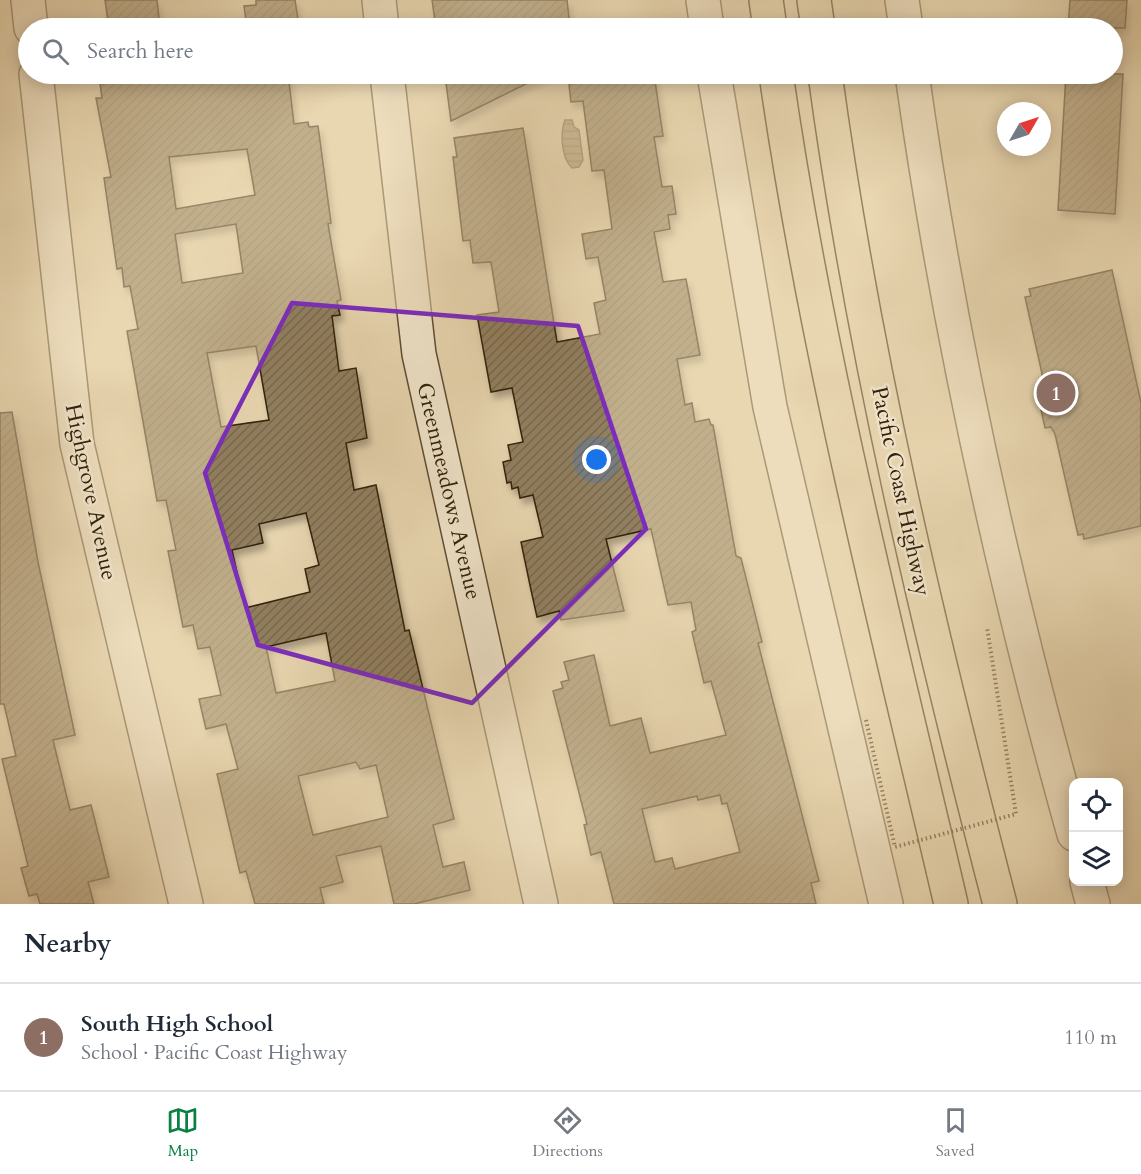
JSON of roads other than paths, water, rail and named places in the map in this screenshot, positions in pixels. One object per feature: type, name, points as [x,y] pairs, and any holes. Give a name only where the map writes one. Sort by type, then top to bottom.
[{"type":"highway","points":[[766,0],[769,18]]},
{"type":"highway","points":[[814,0],[817,18]]},
{"type":"highway","name":"Pacific Coast Highway","points":[[778,84],[789,160],[831,376],[951,904]]},
{"type":"highway","name":"Pacific Coast Highway","points":[[827,84],[867,336],[899,490],[951,713],[1000,904]]},
{"type":"street","points":[[28,0],[30,18]]},
{"type":"street","points":[[379,0],[381,18]]},
{"type":"street","points":[[703,0],[706,18]]},
{"type":"street","points":[[902,0],[905,18]]},
{"type":"street","name":"Highgrove Avenue","points":[[37,84],[76,444],[186,904]]},
{"type":"street","name":"Greenmeadows Avenue","points":[[388,84],[419,354],[541,904]]},
{"type":"street","points":[[716,84],[770,407],[886,904]]},
{"type":"street","points":[[913,84],[925,165],[972,419],[1017,620],[1073,832]]},
{"type":"street","points":[[1088,886],[1093,904]]},
{"type":"place","name":"South High School","points":[[1056,393]]}]
